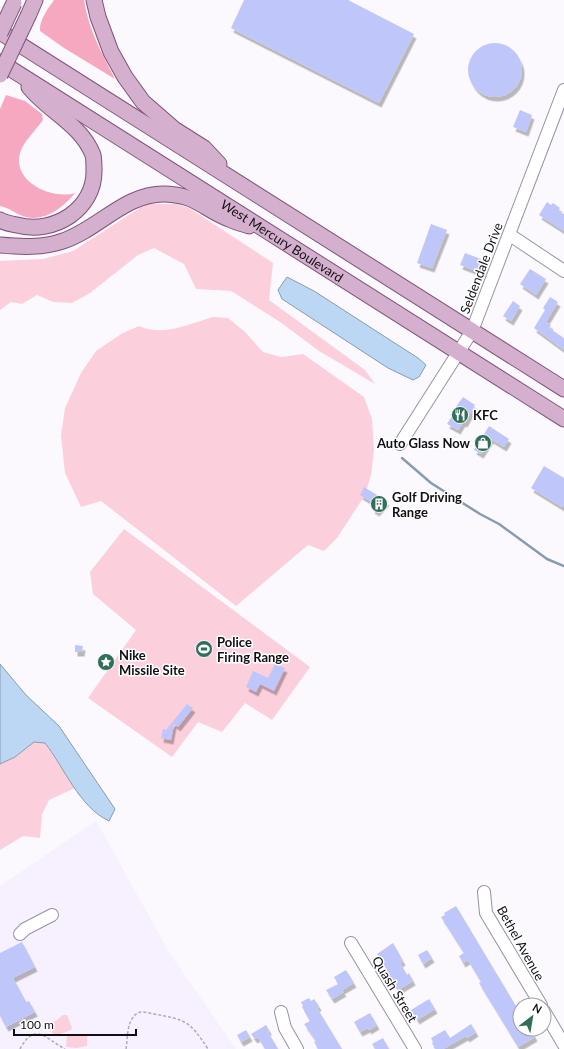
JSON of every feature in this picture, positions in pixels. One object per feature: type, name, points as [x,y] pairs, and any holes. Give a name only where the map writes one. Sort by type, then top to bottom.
[{"type":"main road","points":[[0,75],[35,0]]},
{"type":"main road","points":[[94,0],[98,17],[111,52],[124,77],[143,102],[174,129],[204,148],[235,181]]},
{"type":"main road","points":[[0,33],[15,2]]},
{"type":"main road","name":"West Mercury Boulevard","points":[[0,33],[564,389]]},
{"type":"main road","name":"West Mercury Boulevard","points":[[0,62],[564,419]]},
{"type":"main road","points":[[0,220],[24,227],[47,227],[68,218],[83,203],[94,182],[94,157],[84,137],[73,125],[37,96],[20,75]]},
{"type":"main road","points":[[0,245],[30,247],[49,246],[64,241],[139,199],[164,194],[181,196],[197,201],[228,219],[268,232]]},
{"type":"street","name":"Seldendale Drive","points":[[400,444],[472,331],[510,235],[564,90]]},
{"type":"street","points":[[510,235],[564,271]]},
{"type":"street","name":"Bethel Avenue","points":[[484,892],[486,913],[536,997]]},
{"type":"street","points":[[20,934],[25,929],[52,915]]},
{"type":"street","name":"Quash Street","points":[[351,943],[415,1049]]},
{"type":"street","points":[[281,1012],[285,1028],[297,1049]]},
{"type":"street","points":[[552,1025],[564,1045],[559,1049]]},
{"type":"path","points":[[126,1049],[129,1026],[136,1014],[141,1012],[176,1017],[183,1020],[200,1037],[208,1049]]},
{"type":"path","points":[[20,1049],[27,1038],[36,1034],[44,1035],[65,1049]]},
{"type":"shaded area","points":[[54,0],[84,0],[92,31],[115,79],[64,48],[40,31],[42,19]]},
{"type":"shaded area","points":[[6,95],[25,101],[42,114],[43,120],[27,140],[20,153],[19,163],[22,172],[28,180],[45,191],[56,194],[75,193],[60,208],[47,215],[33,218],[26,217],[0,206],[0,109]]},
{"type":"shaded area","points":[[146,204],[177,204],[189,208],[273,263],[269,300],[365,370],[375,384],[319,351],[280,322],[231,291],[196,289],[184,264],[154,248],[138,255],[90,293],[72,303],[53,302],[37,295],[22,304],[11,302],[0,310],[0,261],[43,259],[73,251]]},
{"type":"shaded area","points":[[213,317],[228,318],[245,332],[263,352],[281,357],[303,354],[364,397],[372,419],[374,450],[371,475],[365,495],[337,538],[324,551],[308,545],[236,606],[101,501],[81,507],[65,473],[61,436],[65,408],[81,373],[96,351],[121,334],[139,326],[148,329],[166,330],[185,326]]},
{"type":"shaded area","name":"Police Firing Range","points":[[124,529],[310,667],[272,720],[245,703],[222,732],[198,722],[172,757],[88,698],[136,630],[93,594],[90,572]]},
{"type":"shaded area","points":[[34,742],[45,743],[75,788],[49,800],[42,814],[40,838],[23,836],[0,850],[0,764],[15,757]]},
{"type":"shaded area","points":[[96,821],[170,954],[236,1049],[0,1049],[0,886]]},
{"type":"shaded area","points":[[63,1015],[67,1015],[72,1028],[71,1030],[55,1036],[51,1031],[53,1023]]},
{"type":"shaded area","points":[[87,1035],[87,1046],[77,1048],[66,1047],[67,1036]]},
{"type":"water","points":[[287,277],[314,291],[418,358],[426,365],[419,377],[413,380],[388,368],[282,299],[278,290]]},
{"type":"water","points":[[0,664],[26,695],[59,726],[115,809],[109,821],[98,815],[89,806],[73,786],[45,743],[34,742],[15,757],[0,764]]},
{"type":"building","points":[[244,0],[348,0],[414,34],[379,103],[231,28]]},
{"type":"building","points":[[490,43],[500,43],[510,47],[518,55],[522,65],[522,75],[518,85],[510,93],[500,97],[490,97],[480,93],[472,85],[468,75],[468,65],[472,55],[480,47]]},
{"type":"building","points":[[520,110],[532,115],[526,132],[513,127]]},
{"type":"building","points":[[547,202],[551,205],[553,203],[560,208],[558,211],[564,214],[564,231],[539,215]]},
{"type":"building","points":[[431,224],[447,230],[432,268],[417,263]]},
{"type":"building","points":[[465,253],[481,259],[476,271],[460,265]]},
{"type":"building","points":[[530,269],[546,279],[536,295],[520,284]]},
{"type":"building","points":[[550,297],[558,302],[546,322],[551,325],[549,328],[564,338],[564,350],[534,328],[545,310],[543,308]]},
{"type":"building","points":[[513,301],[520,306],[511,321],[503,316]]},
{"type":"building","name":"KFC","points":[[463,397],[475,405],[465,423],[463,422],[458,430],[447,424],[452,416],[450,415]]},
{"type":"building","name":"Auto Glass Now","points":[[489,426],[509,439],[504,447],[491,439],[481,454],[474,450]]},
{"type":"building","points":[[544,466],[564,478],[564,504],[562,507],[531,488]]},
{"type":"building","points":[[364,487],[387,501],[377,512],[372,509],[375,504],[360,495]]},
{"type":"building","points":[[75,645],[83,646],[82,652],[75,652]]},
{"type":"building","points":[[275,664],[285,668],[274,691],[260,684],[256,692],[246,687],[253,671],[268,678]]},
{"type":"building","points":[[187,704],[193,708],[178,727],[174,724],[171,740],[161,738],[163,729],[166,730]]},
{"type":"building","points":[[456,906],[512,1000],[512,1037],[535,1037],[518,1047],[479,983],[481,982],[468,960],[463,963],[459,956],[464,953],[441,917],[445,915],[444,913]]},
{"type":"building","points":[[22,942],[35,967],[13,978],[26,1002],[29,1001],[35,1012],[6,1027],[0,1016],[0,953]]},
{"type":"building","points":[[393,943],[403,961],[400,963],[407,975],[409,973],[413,981],[398,990],[387,975],[389,974],[377,954]]},
{"type":"building","points":[[427,950],[432,958],[423,964],[418,955]]},
{"type":"building","points":[[346,970],[354,983],[342,990],[344,992],[332,999],[326,990],[338,984],[334,977]]},
{"type":"building","points":[[309,998],[311,1001],[314,999],[319,1006],[317,1008],[342,1049],[318,1049],[314,1042],[316,1041],[304,1024],[310,1021],[302,1007],[301,1002]]},
{"type":"building","points":[[429,999],[435,1009],[417,1020],[411,1010]]},
{"type":"building","points":[[370,1013],[377,1025],[369,1030],[368,1028],[360,1032],[354,1022]]},
{"type":"building","points":[[471,1024],[476,1032],[467,1038],[466,1036],[443,1049],[435,1049],[431,1038],[445,1030],[450,1038]]},
{"type":"building","points":[[266,1025],[269,1030],[268,1032],[278,1049],[265,1049],[258,1037],[255,1039],[251,1034]]},
{"type":"building","points":[[246,1030],[250,1037],[241,1042],[237,1035]]},
{"type":"building","points":[[383,1038],[389,1049],[375,1049],[372,1044]]},
{"type":"waterway","points":[[402,458],[431,483],[480,514],[499,524],[547,559],[564,566]]},
{"type":"place","name":"KFC","points":[[460,415]]},
{"type":"place","name":"Auto Glass Now","points":[[483,443]]},
{"type":"place","name":"Golf Driving Range","points":[[379,504]]},
{"type":"place","name":"Police Firing Range","points":[[204,649]]},
{"type":"place","name":"Nike Missile Site","points":[[106,662]]}]
